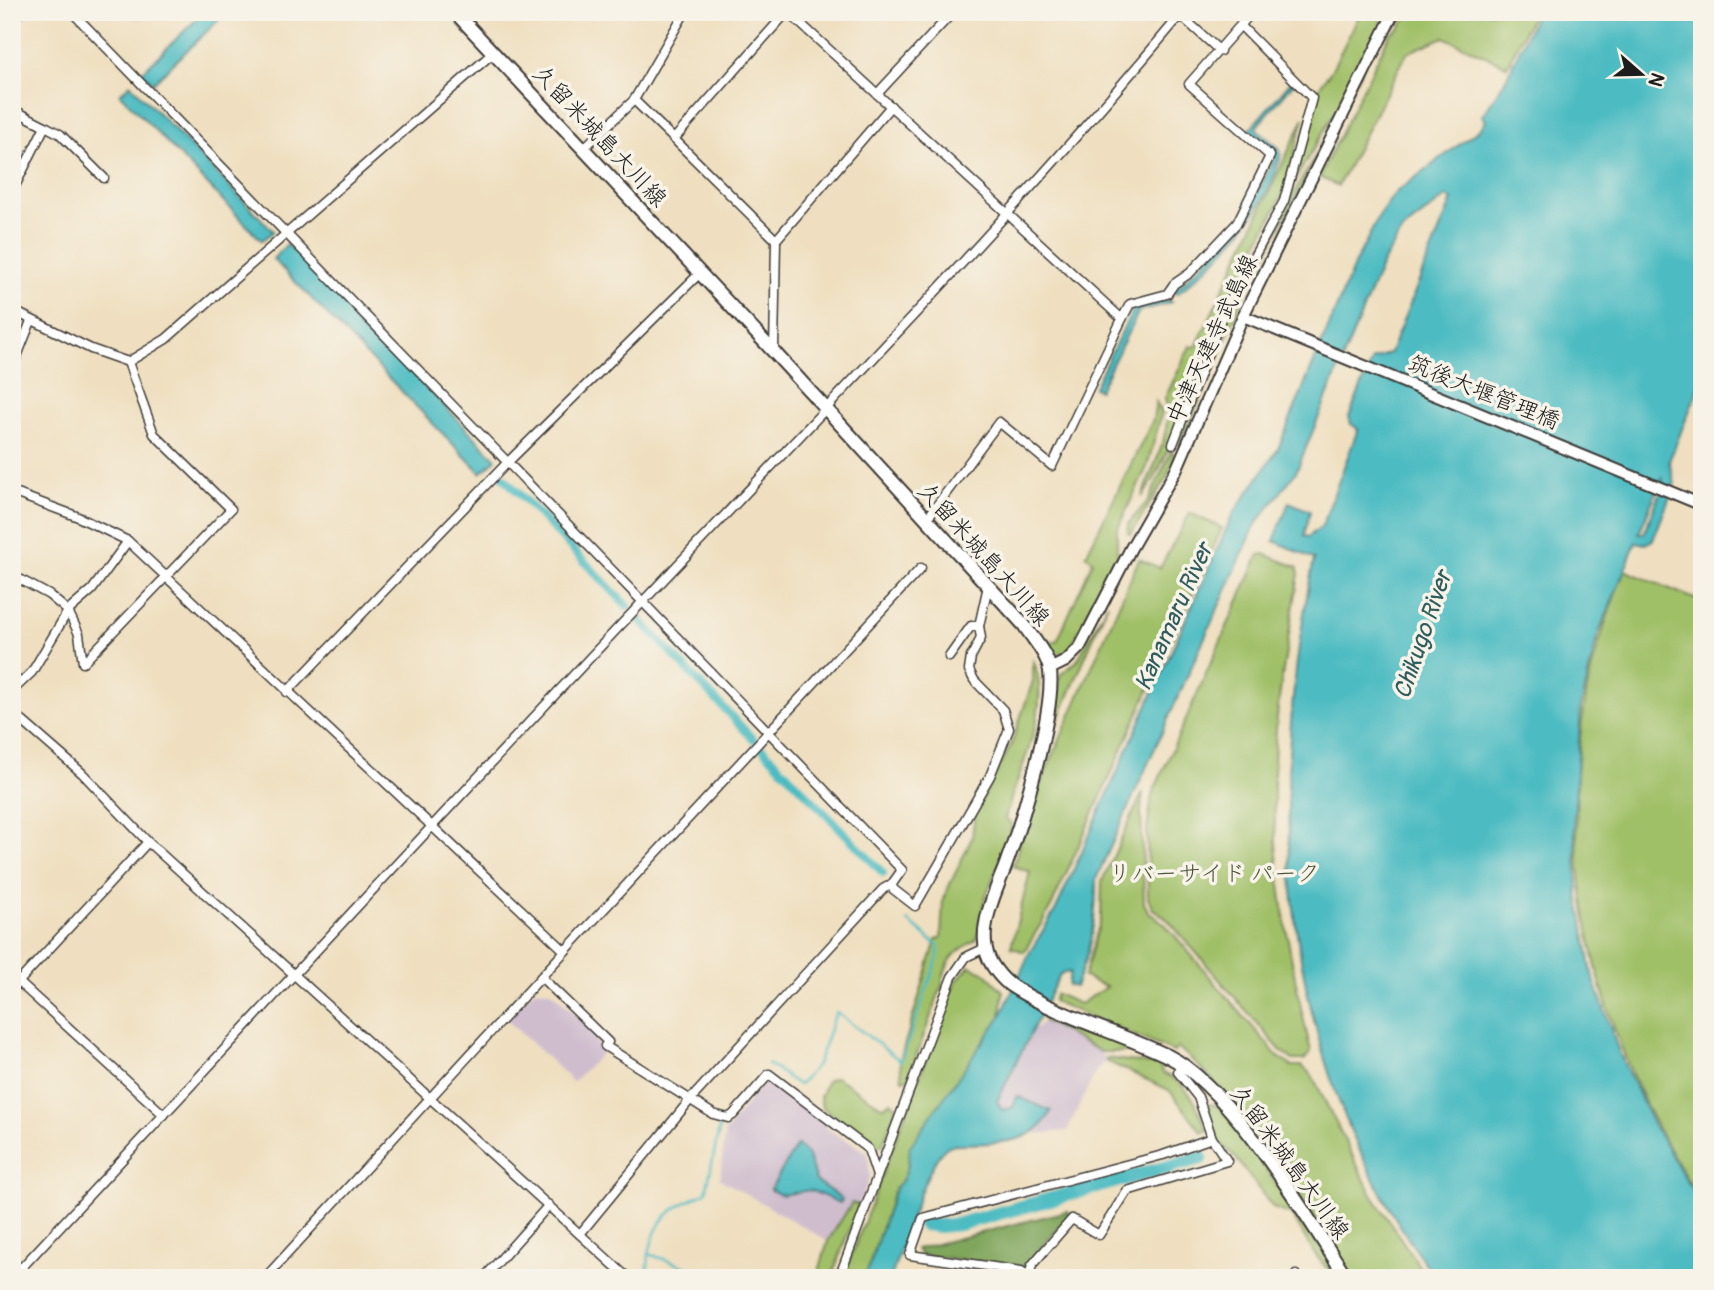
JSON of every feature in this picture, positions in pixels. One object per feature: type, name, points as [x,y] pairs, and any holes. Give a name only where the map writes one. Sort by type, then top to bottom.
[{"type":"main road","name":"久留米城島大川線","points":[[455,12],[774,352],[824,410],[1024,625],[1049,668],[1050,702],[1016,838],[987,924],[985,948],[991,962],[1011,986],[1180,1063],[1203,1080],[1230,1110],[1347,1278]]},
{"type":"main road","name":"中津天建寺武島線","points":[[1049,668],[1066,661],[1080,647],[1131,548],[1177,468],[1394,12]]},
{"type":"main road","name":"筑後大堰管理橋","points":[[1247,317],[1702,505]]},
{"type":"street","points":[[12,20],[20,12]]},
{"type":"street","points":[[72,12],[902,870],[892,884],[690,1100],[580,1234]]},
{"type":"street","points":[[583,149],[634,100],[685,12]]},
{"type":"street","points":[[674,139],[787,12],[1122,319]]},
{"type":"street","points":[[877,94],[953,12]]},
{"type":"street","points":[[926,520],[999,422],[1052,466],[1130,304],[1167,294],[1237,223],[1270,156],[1189,84],[1252,12]]},
{"type":"street","points":[[12,1278],[429,827],[824,410],[1007,212],[1180,13],[1220,51]]},
{"type":"street","points":[[1173,444],[1222,316],[1284,201],[1312,98],[1241,26]]},
{"type":"street","points":[[12,310],[30,321],[119,361],[128,362],[166,339],[494,52]]},
{"type":"street","points":[[634,100],[776,240]]},
{"type":"street","points":[[774,352],[776,240],[891,106]]},
{"type":"street","points":[[12,109],[60,134],[104,178]]},
{"type":"street","points":[[12,192],[46,125]]},
{"type":"street","points":[[287,692],[507,463],[699,274]]},
{"type":"street","points":[[12,369],[30,321]]},
{"type":"street","points":[[12,575],[49,595],[68,611],[79,634],[80,660],[86,663],[231,509],[154,434],[128,362]]},
{"type":"street","points":[[12,492],[76,516],[128,541],[429,827],[565,951]]},
{"type":"street","points":[[12,691],[32,672],[68,611],[92,590],[128,541]]},
{"type":"street","points":[[265,1278],[921,568]]},
{"type":"street","points":[[892,884],[893,889],[915,906],[990,776],[1006,742],[1007,718],[969,670],[971,657],[981,638],[979,626],[988,586]]},
{"type":"street","points":[[949,657],[971,626],[979,626]]},
{"type":"street","points":[[12,712],[82,773],[148,842],[628,1278]]},
{"type":"street","points":[[12,989],[16,979],[148,842]]},
{"type":"street","points":[[839,1278],[951,978],[966,957],[985,948]]},
{"type":"street","points":[[541,978],[608,1042],[605,1046],[713,1114],[727,1118],[769,1074],[868,1149],[877,1176]]},
{"type":"street","points":[[16,979],[164,1115]]},
{"type":"street","points":[[1180,1063],[1178,1072],[1198,1097],[1212,1138],[1227,1161],[1128,1191],[1099,1235],[1072,1219],[1032,1265],[1029,1277],[1021,1271],[910,1255],[923,1218],[1163,1155],[1212,1138]]},
{"type":"street","points":[[484,1278],[549,1205]]},
{"type":"street","points":[[12,1262],[30,1278]]},
{"type":"shaded area","points":[[535,989],[551,991],[595,1032],[596,1041],[604,1051],[573,1082],[507,1020]]},
{"type":"shaded area","points":[[1044,1021],[1101,1052],[1106,1061],[1097,1069],[1067,1131],[1034,1134],[1045,1124],[1051,1111],[1018,1096],[1008,1110],[998,1106],[997,1101],[1034,1030]]},
{"type":"shaded area","points":[[768,1076],[823,1118],[827,1129],[868,1153],[870,1177],[859,1205],[852,1203],[828,1241],[720,1179],[725,1133]]},
{"type":"green space","points":[[1361,12],[1381,12],[1381,30],[1342,109],[1333,115],[1290,189],[1317,90],[1331,71]]},
{"type":"green space","points":[[1411,12],[1534,12],[1507,66],[1444,37],[1407,53],[1338,186],[1319,177],[1390,34],[1399,28]]},
{"type":"green space","points":[[1304,118],[1282,197],[1219,316],[1168,450],[1142,497],[1165,435],[1165,398],[1190,346],[1196,347]]},
{"type":"green space","points":[[1331,130],[1244,296],[1182,442],[1179,440],[1227,315],[1254,259]]},
{"type":"green space","points":[[1156,402],[1162,412],[1147,467],[1117,530],[1117,556],[1071,647],[1064,653],[1054,653],[1045,641],[1057,641],[1093,561],[1086,555],[1153,420]]},
{"type":"green space","points":[[1172,450],[1175,457],[1166,479],[1131,534],[1128,533],[1128,524],[1149,500]]},
{"type":"green space","points":[[1190,513],[1222,528],[1051,907],[1024,952],[1011,947],[1030,872],[1013,866],[1030,808],[1139,559],[1160,568]]},
{"type":"green space","name":"リバーサイド パーク","points":[[1264,554],[1297,567],[1299,573],[1279,699],[1274,788],[1275,833],[1285,921],[1311,1052],[1304,1060],[1293,1060],[1282,1052],[1168,920],[1152,908],[1148,898],[1147,830],[1152,795],[1259,555]]},
{"type":"green space","points":[[1624,570],[1702,602],[1702,1202],[1667,1146],[1638,1088],[1614,1027],[1596,966],[1583,903],[1577,838],[1577,773],[1584,707],[1596,655]]},
{"type":"green space","points":[[1108,603],[1038,768],[1055,715],[1060,675],[1077,661]]},
{"type":"green space","points":[[1033,659],[1038,679],[1037,719],[1005,819],[1011,823],[1010,836],[985,898],[977,939],[957,952],[949,963],[908,1079],[902,1080],[900,1060],[936,940],[941,938],[943,899],[972,838],[975,813],[1011,745],[1033,681]]},
{"type":"green space","points":[[1143,792],[1141,811],[1144,903],[1149,913],[1164,923],[1279,1058],[1292,1066],[1302,1066],[1312,1075],[1372,1195],[1427,1278],[1354,1278],[1296,1190],[1235,1109],[1210,1077],[1178,1047],[1174,1052],[1053,1001],[1056,994],[1080,1004],[1106,987],[1084,977],[1101,918],[1102,881]]},
{"type":"green space","points":[[969,966],[984,972],[1003,991],[1001,1016],[911,1146],[905,1174],[895,1187],[865,1278],[843,1278],[955,983]]},
{"type":"green space","points":[[1049,1013],[1121,1044],[1129,1052],[1101,1052],[1044,1021]]},
{"type":"green space","points":[[1106,1058],[1159,1065],[1163,1073],[1180,1083],[1191,1096],[1207,1131],[1202,1132],[1169,1090],[1106,1061]]},
{"type":"green space","points":[[836,1077],[883,1107],[891,1102],[897,1106],[882,1146],[874,1146],[822,1107],[820,1097],[827,1080]]},
{"type":"green space","points":[[1206,1104],[1217,1105],[1227,1113],[1341,1278],[1335,1278],[1314,1253],[1292,1215],[1273,1208],[1235,1157],[1219,1142]]},
{"type":"green space","points":[[852,1203],[859,1205],[831,1278],[817,1278],[828,1241]]},
{"type":"green space","points":[[1067,1211],[1071,1214],[1024,1267],[921,1255],[916,1249]]},
{"type":"water","points":[[204,12],[227,12],[153,83],[142,72]]},
{"type":"water","name":"Chikugo River","points":[[1537,12],[1702,12],[1702,380],[1669,461],[1675,484],[1653,540],[1645,544],[1636,542],[1597,638],[1581,706],[1574,818],[1578,894],[1592,974],[1620,1055],[1653,1124],[1702,1207],[1702,1278],[1436,1278],[1384,1198],[1344,1113],[1315,1024],[1297,934],[1289,841],[1289,747],[1298,653],[1314,559],[1274,541],[1289,502],[1310,511],[1304,536],[1308,537],[1322,526],[1358,429],[1351,424],[1349,417],[1372,360],[1390,353],[1452,200],[1446,197],[1402,231],[1381,266],[1296,472],[1255,526],[1096,879],[1092,934],[1075,987],[1068,985],[1070,972],[1060,974],[997,1101],[1002,1110],[1013,1107],[1017,1096],[1051,1111],[1036,1130],[1016,1140],[956,1144],[946,1148],[938,1156],[922,1188],[891,1278],[865,1278],[896,1186],[905,1174],[910,1146],[1001,1016],[1030,952],[1056,909],[1232,516],[1278,449],[1355,263],[1380,214],[1395,193],[1481,128],[1486,120],[1482,116],[1506,79]],"holes":[[[1662,478],[1663,486],[1644,533],[1639,533]]]},
{"type":"water","points":[[1292,80],[1294,83],[1257,126],[1257,130],[1279,148],[1281,155],[1265,196],[1240,233],[1210,265],[1177,294],[1173,292],[1240,228],[1274,160],[1273,151],[1249,130]]},
{"type":"water","points":[[130,84],[273,231],[262,241],[120,94]]},
{"type":"water","points":[[287,244],[496,459],[481,473],[273,259]]},
{"type":"water","points":[[1167,299],[1172,302],[1139,311],[1099,390],[1094,387],[1135,306]]},
{"type":"water","points":[[797,1145],[807,1154],[816,1181],[842,1199],[840,1203],[810,1190],[782,1195],[770,1190]]},
{"type":"waterway","points":[[503,477],[627,606]]},
{"type":"waterway","points":[[639,619],[753,739]]},
{"type":"waterway","points":[[763,749],[883,873]]},
{"type":"waterway","points":[[768,1064],[799,1085],[817,1065],[836,1012],[901,1061],[938,957],[938,946],[908,921]]},
{"type":"waterway","points":[[715,1277],[649,1254],[656,1230],[668,1214],[706,1192],[720,1125]]},
{"type":"waterway","points":[[924,1224],[959,1224],[1201,1158]]},
{"type":"waterway","points":[[647,1278],[649,1254]]},
{"type":"waterway","points":[[914,1261],[1016,1276]]},
{"type":"water label","name":"Kanamaru River","points":[[1174,617]]}]
